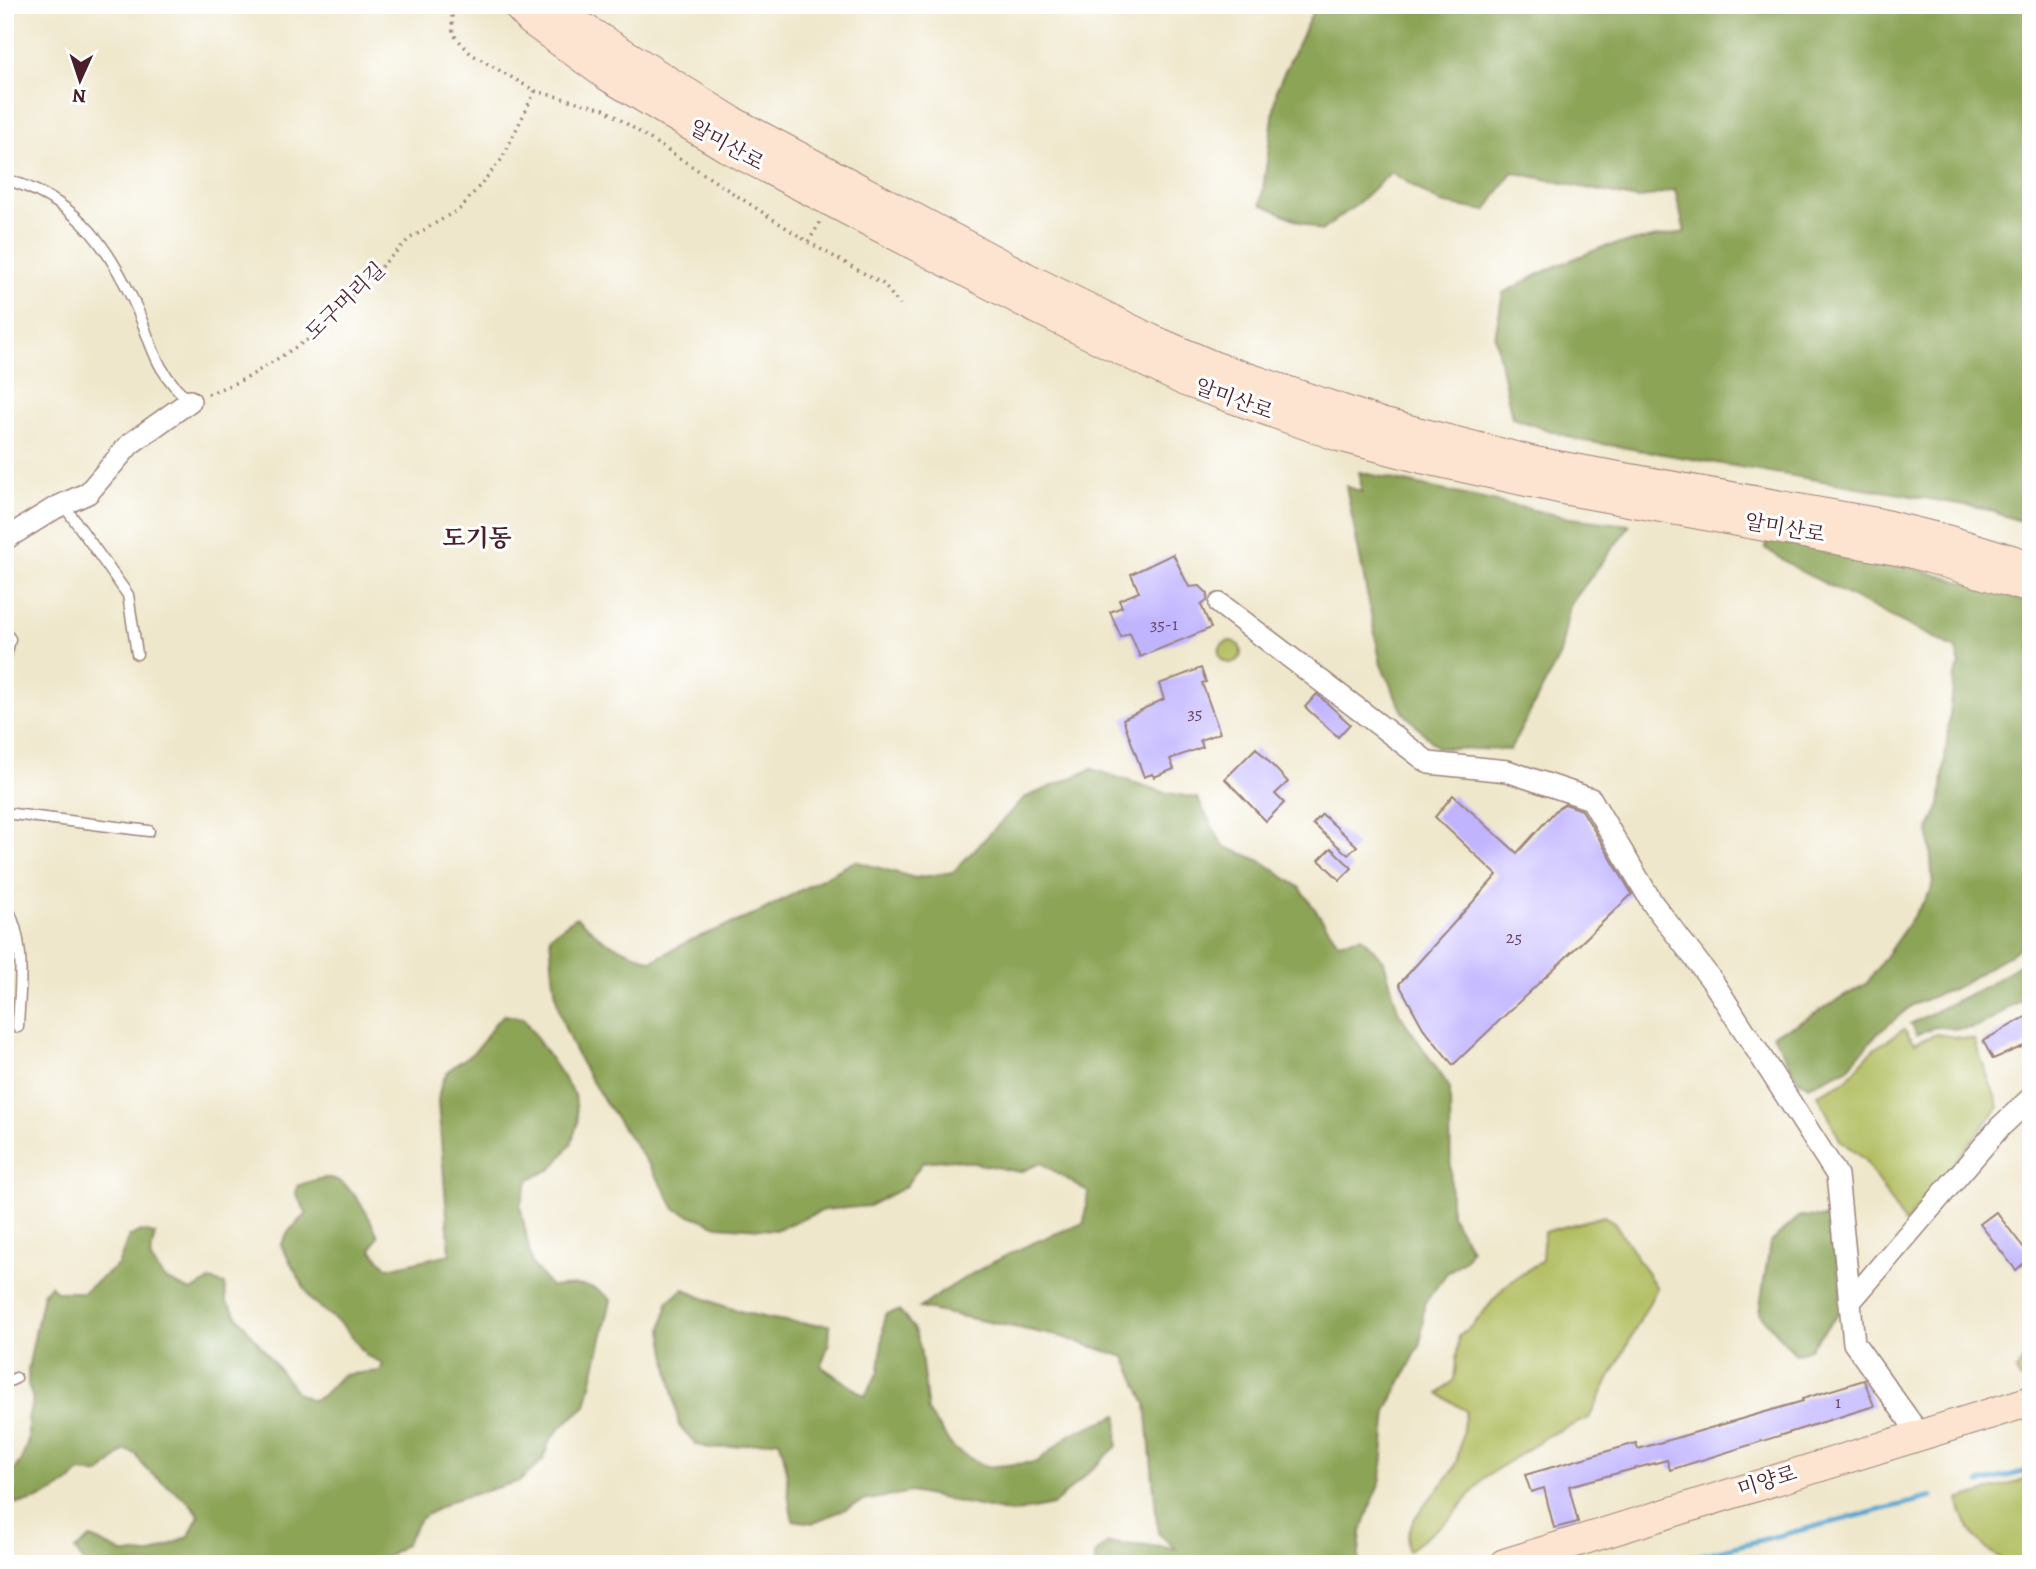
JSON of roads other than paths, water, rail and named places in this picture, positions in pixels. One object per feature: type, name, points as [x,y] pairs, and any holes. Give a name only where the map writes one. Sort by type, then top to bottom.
[{"type":"main road","name":"알미산로","points":[[517,5],[531,20],[608,76],[724,146],[1038,309],[1185,381],[1339,436],[1422,458],[1568,490],[1913,553],[2031,588]]},
{"type":"main road","name":"알미산로","points":[[532,5],[567,18],[733,122],[1025,277],[1150,339],[1215,367],[1381,423],[1522,458],[1877,523],[1951,541],[2031,566]]},
{"type":"main road","name":"미양로","points":[[1504,1564],[2031,1401]]},
{"type":"street","points":[[5,539],[88,493],[130,444],[190,401]]},
{"type":"street","points":[[1220,604],[1429,763],[1507,771],[1591,799],[1653,904],[1713,982],[1837,1175],[1854,1343],[1919,1434]]},
{"type":"street","points":[[1850,1302],[1999,1128],[2031,1098]]},
{"type":"lane","points":[[5,178],[39,189],[78,216],[110,260],[133,300],[149,344],[169,383],[190,401]]},
{"type":"lane","points":[[63,505],[128,595],[137,654]]},
{"type":"lane","points":[[5,632],[10,639],[5,661]]},
{"type":"lane","points":[[5,813],[149,831]]},
{"type":"lane","points":[[5,903],[15,922],[22,951],[18,1027]]},
{"type":"waterway","points":[[1980,1483],[2031,1470]]},
{"type":"waterway","points":[[1666,1564],[1932,1497]]},
{"type":"district","name":"도기동","points":[[477,538]]}]
